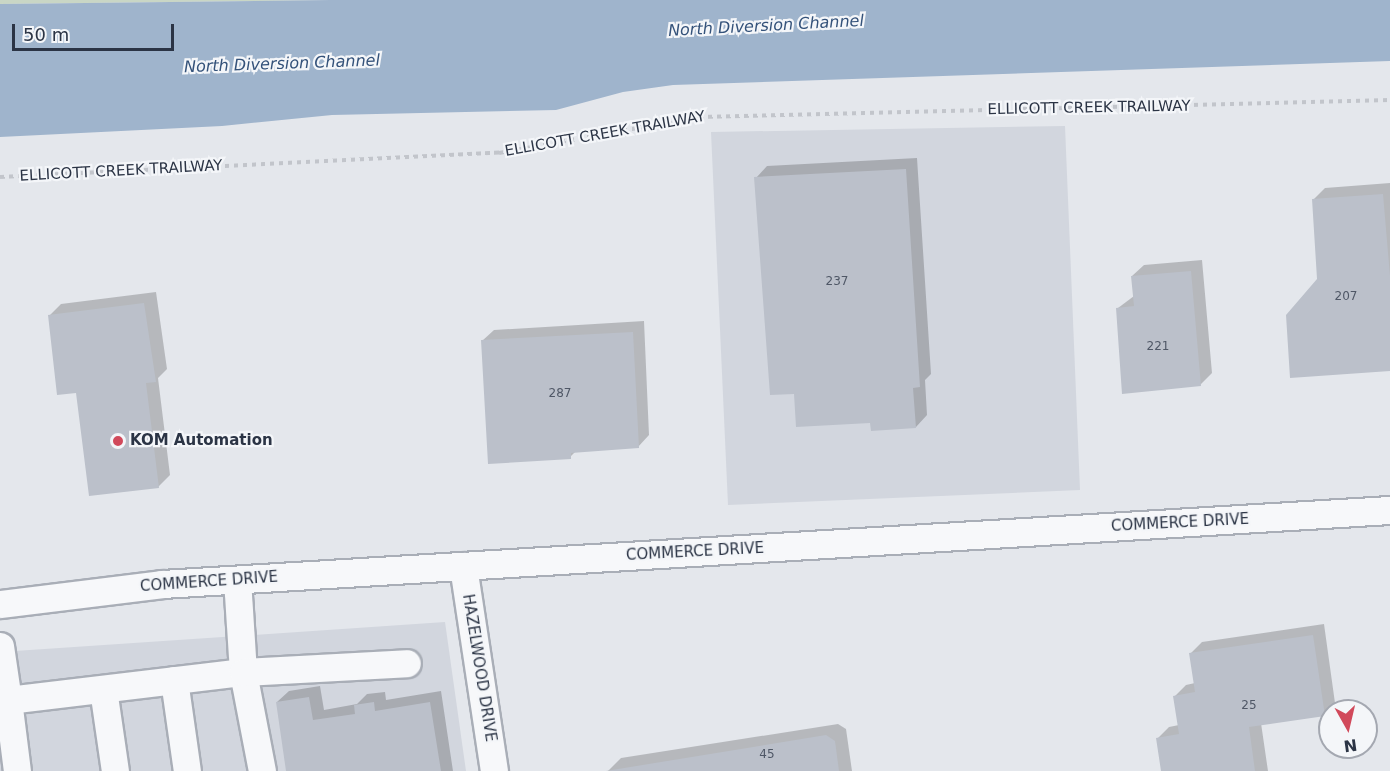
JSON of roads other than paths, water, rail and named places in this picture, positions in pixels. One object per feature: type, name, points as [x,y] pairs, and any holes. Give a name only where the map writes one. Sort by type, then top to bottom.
[{"type":"street","name":"COMMERCE DRIVE","points":[[0,604],[162,584],[1390,510]]},
{"type":"street","name":"HAZELWOOD DRIVE","points":[[463,566],[494,771]]},
{"type":"street","points":[[237,580],[243,672],[262,771]]},
{"type":"street","points":[[0,646],[17,771]]},
{"type":"street","points":[[8,700],[243,672],[407,663]]},
{"type":"street","points":[[174,680],[188,771]]},
{"type":"street","points":[[103,689],[116,771]]},
{"type":"water","name":"North Diversion Channel","points":[[330,0],[1390,0],[1390,61],[673,85],[623,92],[556,110],[332,115],[222,126],[0,137],[0,4]]},
{"type":"place","name":"KOM Automation","points":[[118,441]]}]
